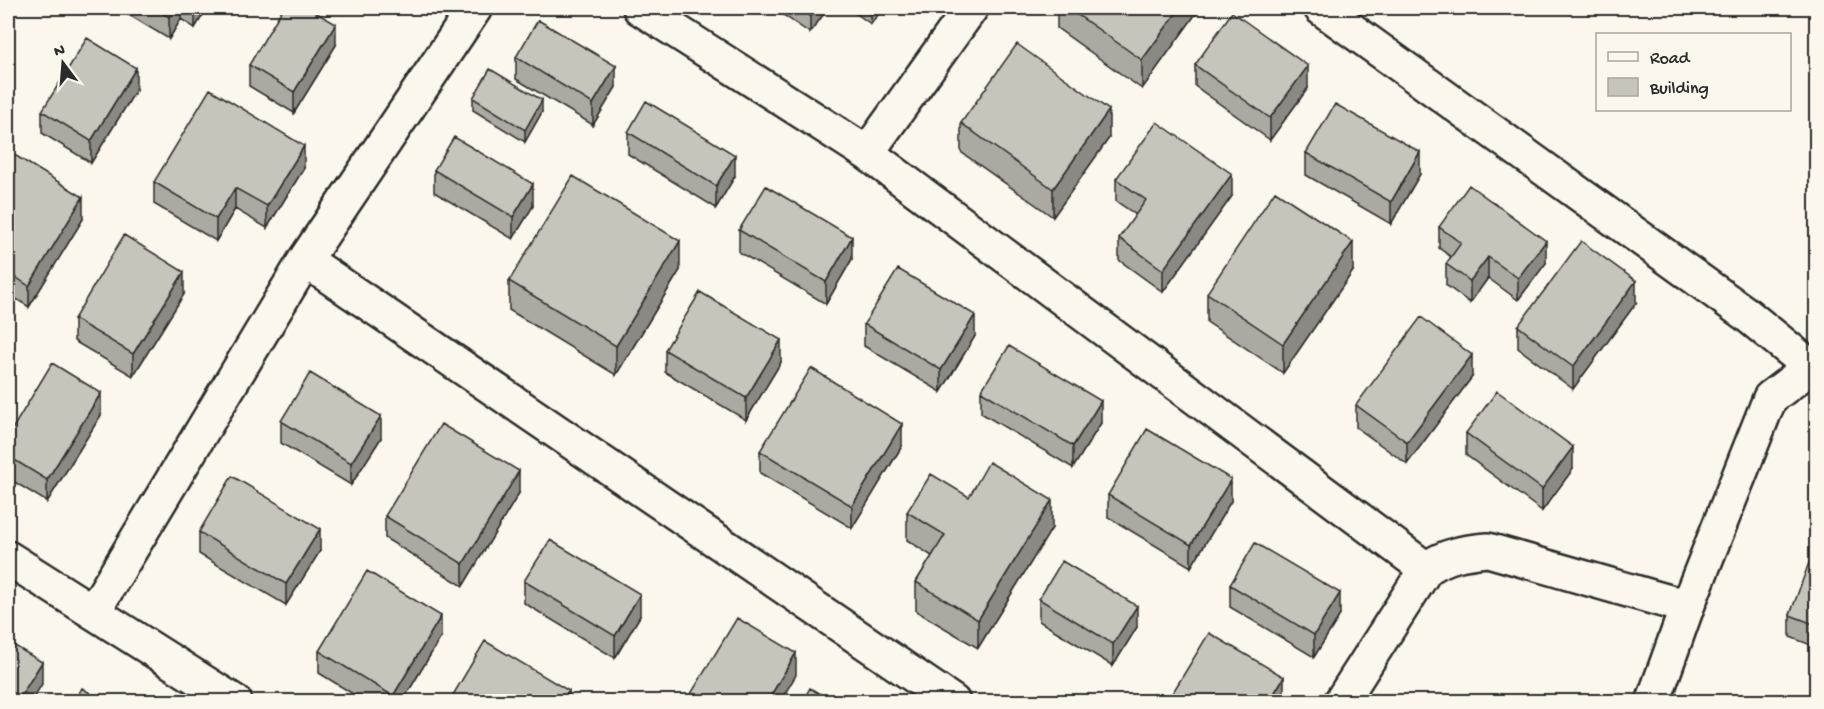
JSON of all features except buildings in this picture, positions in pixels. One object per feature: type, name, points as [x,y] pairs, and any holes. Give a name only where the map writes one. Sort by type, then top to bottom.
[{"type":"street","points":[[93,612],[305,260],[475,8]]},
{"type":"street","points":[[640,8],[867,153],[1426,569]]},
{"type":"street","points":[[867,153],[971,8]]},
{"type":"street","points":[[1321,8],[1746,314],[1814,367],[1770,398],[1687,607],[1665,698]]},
{"type":"street","points":[[305,260],[953,702]]},
{"type":"street","points":[[1341,702],[1426,569],[1441,559],[1460,553],[1488,550],[1687,607]]},
{"type":"street","points":[[8,558],[235,702]]}]
